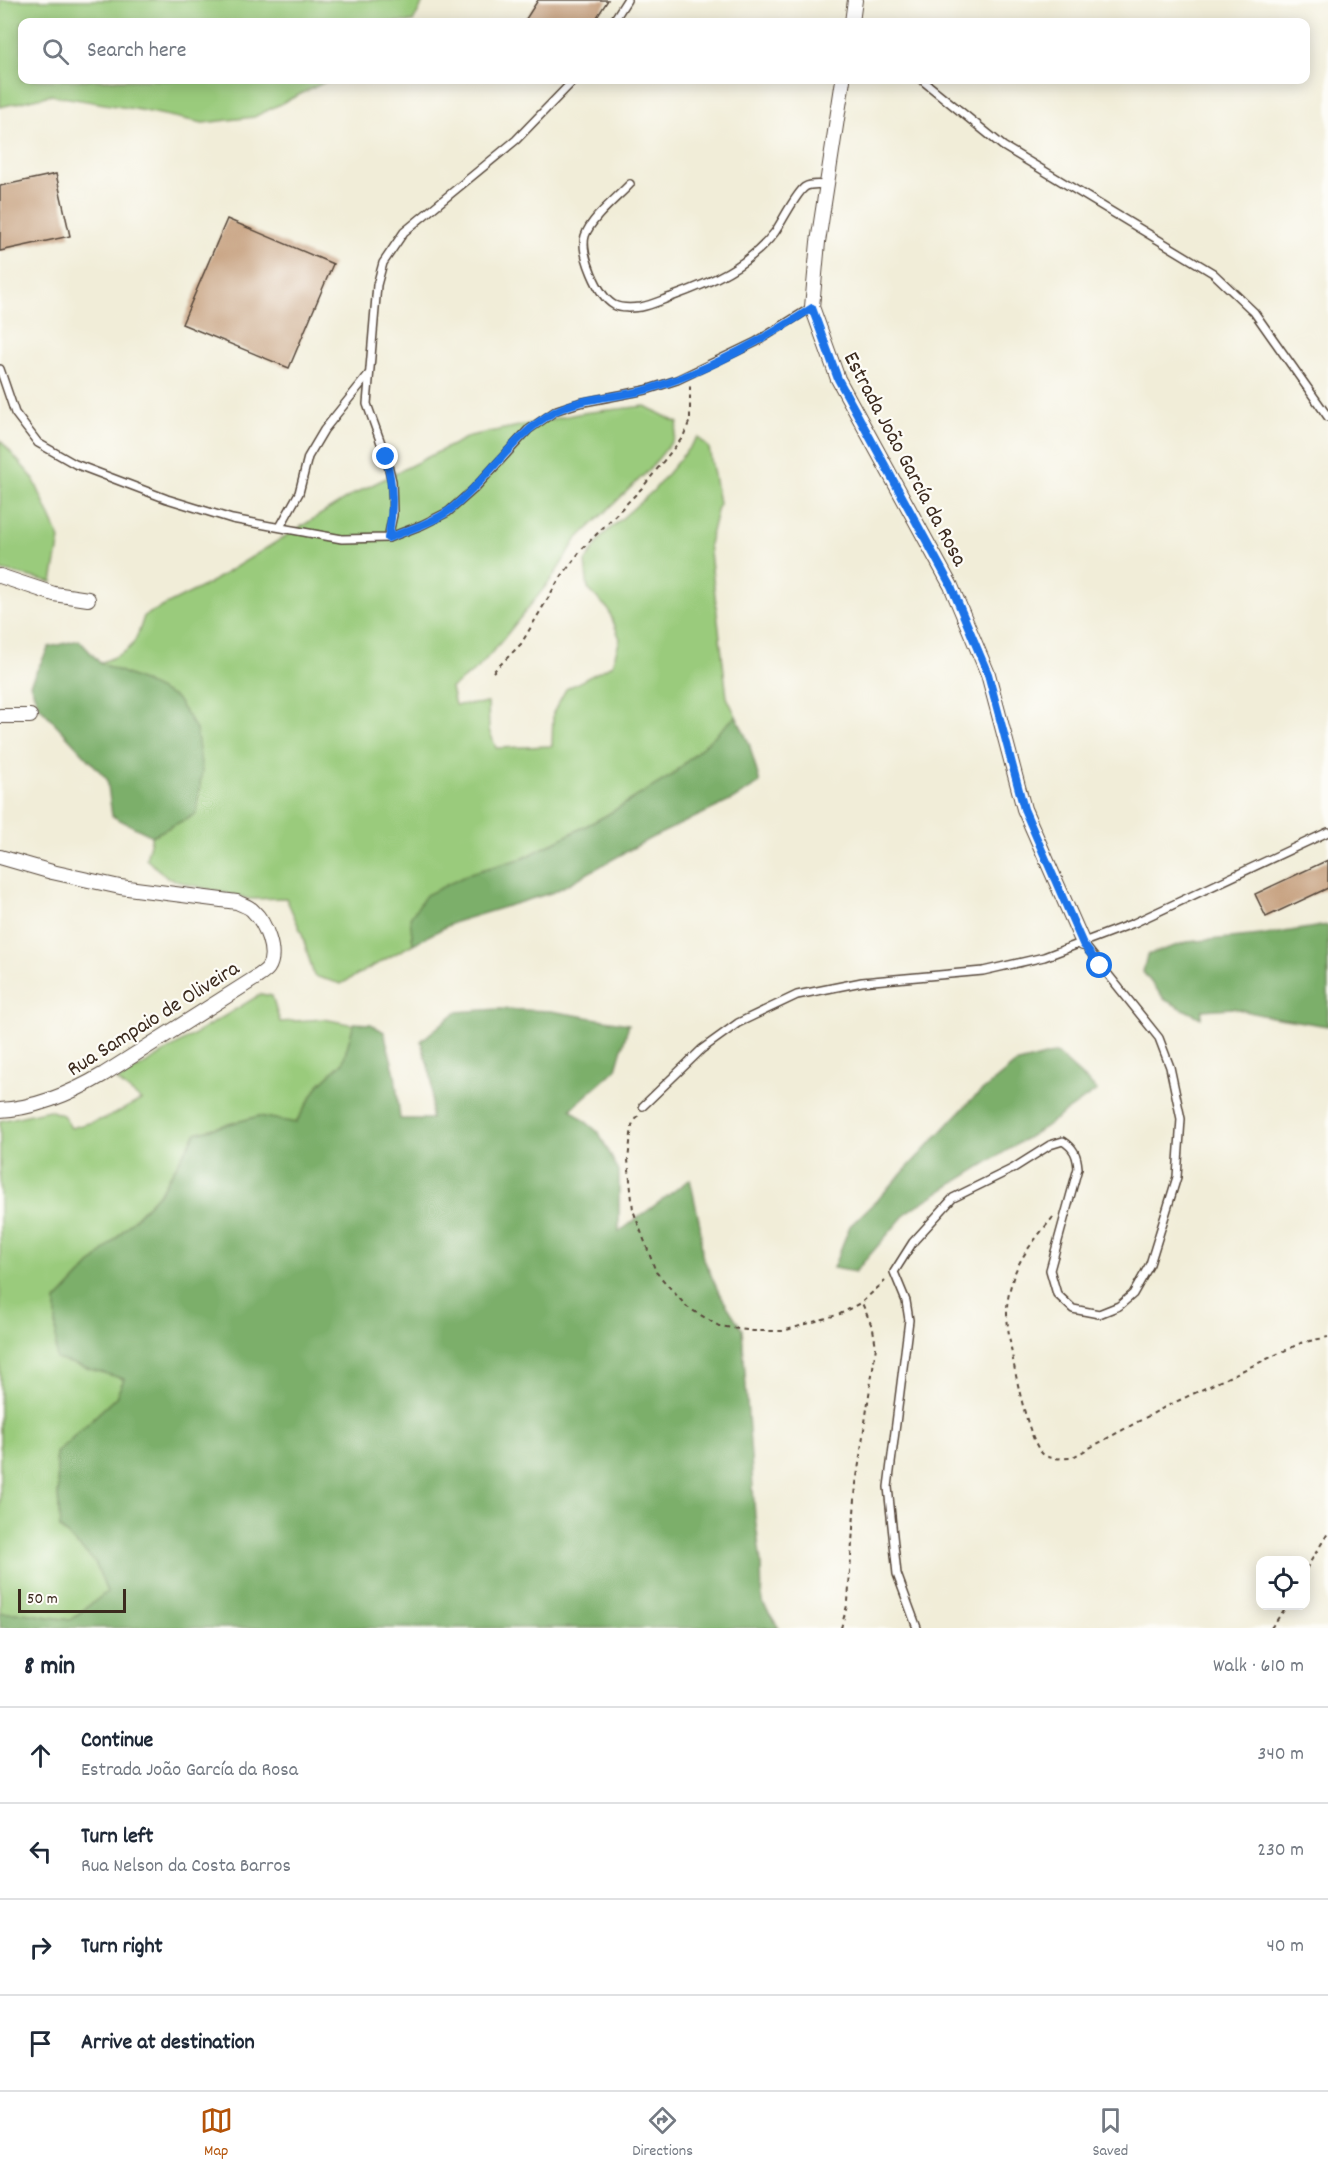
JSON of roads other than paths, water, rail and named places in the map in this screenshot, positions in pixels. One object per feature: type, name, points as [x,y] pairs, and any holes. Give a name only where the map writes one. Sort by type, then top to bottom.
[{"type":"street","points":[[854,18],[855,0]]},
{"type":"street","name":"Estrada João García da Rosa","points":[[842,84],[818,242],[812,308],[838,379],[951,586],[988,674],[1024,809],[1083,944]]},
{"type":"street","points":[[0,576],[54,594],[88,599]]},
{"type":"street","points":[[0,716],[30,716]]},
{"type":"street","name":"Rua Sampaio de Oliveira","points":[[0,857],[52,872],[120,887],[237,902],[252,908],[261,920],[271,949],[268,968],[257,977],[80,1089],[16,1109],[0,1110]]},
{"type":"lane","points":[[616,18],[627,0]]},
{"type":"lane","points":[[388,538],[393,515],[392,481],[367,404],[377,285],[383,263],[404,232],[516,140],[570,84]]},
{"type":"lane","points":[[927,84],[1003,146],[1213,273],[1254,312],[1328,417]]},
{"type":"lane","points":[[630,184],[591,224],[585,236],[584,250],[588,264],[604,295],[613,304],[623,308],[642,307],[700,287],[733,270],[759,250],[775,233],[802,189],[812,184],[827,185]]},
{"type":"lane","points":[[0,369],[15,414],[38,443],[75,465],[167,499],[232,519],[342,539],[388,538],[448,512],[474,489],[528,430],[557,410],[579,403],[646,390],[690,375],[756,342],[812,308]]},
{"type":"lane","points":[[280,527],[299,493],[308,457],[324,430],[368,375]]},
{"type":"lane","points":[[643,1106],[702,1050],[738,1023],[797,995],[861,982],[983,971],[1044,957],[1134,923],[1328,832]]},
{"type":"lane","points":[[917,1628],[897,1574],[888,1487],[909,1320],[906,1301],[894,1272],[913,1242],[953,1198],[1012,1169],[1050,1145],[1063,1141],[1072,1147],[1077,1157],[1078,1168],[1050,1270],[1057,1294],[1073,1309],[1099,1314],[1119,1306],[1133,1294],[1149,1264],[1177,1177],[1180,1119],[1170,1067],[1159,1038],[1083,944]]}]
